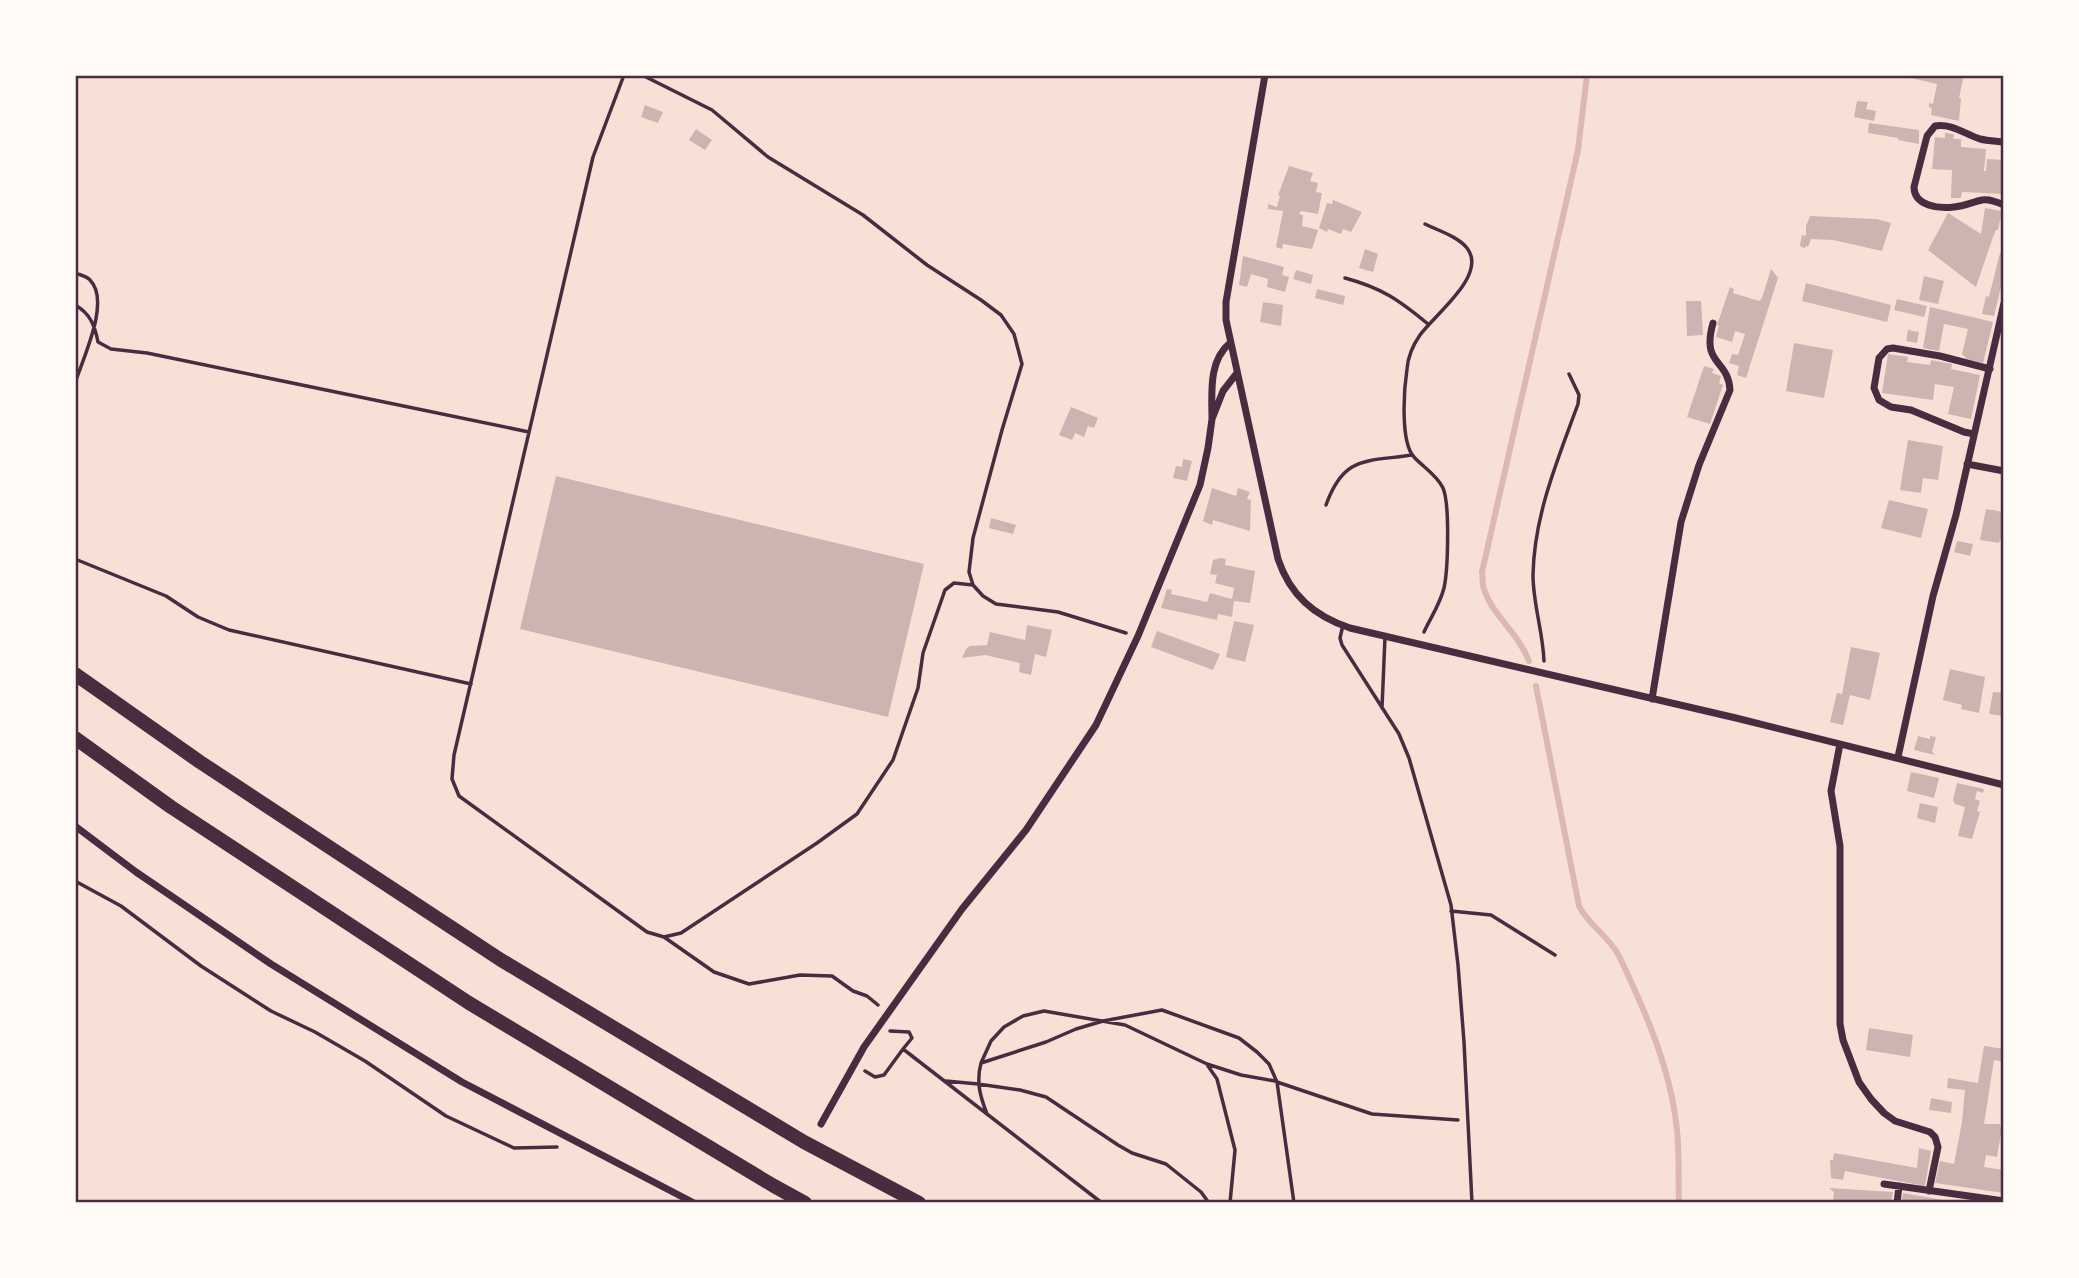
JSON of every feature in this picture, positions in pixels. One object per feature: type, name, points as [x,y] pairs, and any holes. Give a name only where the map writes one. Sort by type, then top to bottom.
[{"type":"highway","points":[[75,674],[200,762],[500,960],[804,1142],[919,1203]]},
{"type":"highway","points":[[75,738],[171,807],[469,1003],[805,1203]]},
{"type":"street","points":[[1265,75],[1226,302],[1226,320],[1282,571],[1287,582],[1310,609],[1343,625],[1385,637],[1898,757],[2004,785]]},
{"type":"street","points":[[2004,142],[1985,140],[1957,129],[1935,126],[1927,136],[1914,187],[1918,199],[1936,207],[1956,207],[1983,200],[2004,205]]},
{"type":"street","points":[[1898,757],[1933,596],[1956,515],[2004,303]]},
{"type":"street","points":[[1652,699],[1681,522],[1699,465],[1730,390],[1729,380],[1710,350],[1713,323]]},
{"type":"street","points":[[821,1124],[864,1047],[962,909],[1033,820],[1096,725],[1138,636],[1200,485],[1212,419],[1213,374],[1221,352],[1230,343]]},
{"type":"street","points":[[1994,347],[2004,349]]},
{"type":"street","points":[[1974,434],[1911,410],[1891,407],[1879,400],[1874,388],[1879,358],[1887,349],[1893,348],[1940,356],[1990,369]]},
{"type":"street","points":[[1212,419],[1223,391],[1237,373]]},
{"type":"street","points":[[1967,464],[2004,471]]},
{"type":"street","points":[[1840,744],[1831,791],[1840,846],[1841,1032],[1855,1073],[1871,1100],[1895,1121],[1922,1128],[1935,1137],[1938,1147],[1929,1191]]},
{"type":"street","points":[[75,826],[136,872],[271,964],[462,1082],[694,1203]]},
{"type":"street","points":[[1884,1184],[2004,1201]]},
{"type":"street","points":[[1897,1203],[1899,1186]]},
{"type":"lane","points":[[1343,625],[1340,638],[1342,645],[1399,734],[1409,758],[1451,911],[1458,965],[1472,1203]]},
{"type":"lane","points":[[1382,708],[1385,637]]},
{"type":"lane","points":[[1451,911],[1491,915],[1555,955]]},
{"type":"path","points":[[624,75],[593,157],[454,755],[452,779],[459,796],[647,932],[664,937],[714,972],[749,984],[800,975],[832,976],[853,991],[867,996],[888,1013]]},
{"type":"path","points":[[642,75],[712,110],[768,157],[863,215],[928,265],[1001,315],[1014,334],[1022,364],[973,538],[969,572],[973,585],[983,596],[996,604],[1058,612],[1138,636]]},
{"type":"path","points":[[1422,645],[1426,628],[1444,588],[1446,503],[1438,481],[1412,456],[1407,446],[1404,429],[1406,370],[1409,354],[1429,324],[1462,288],[1472,264],[1466,247],[1425,224]]},
{"type":"path","points":[[75,273],[90,279],[99,293],[97,315],[75,383]]},
{"type":"path","points":[[1345,278],[1389,294],[1429,324]]},
{"type":"path","points":[[75,305],[83,310],[94,325],[98,342],[111,349],[147,352],[529,432]]},
{"type":"path","points":[[1542,673],[1544,653],[1533,576],[1536,539],[1550,483],[1578,404],[1579,395],[1569,374]]},
{"type":"path","points":[[1326,505],[1333,485],[1348,468],[1363,462],[1412,456]]},
{"type":"path","points":[[75,559],[166,596],[198,617],[229,631],[471,684]]},
{"type":"path","points":[[664,937],[681,933],[857,814],[893,760],[918,688],[923,653],[945,590],[954,583],[973,585]]},
{"type":"path","points":[[75,881],[121,906],[201,966],[271,1011],[315,1032],[365,1061],[446,1116],[514,1148],[588,1147]]},
{"type":"path","points":[[981,1063],[1103,1021],[1162,1010],[1222,1030],[1239,1038],[1269,1064],[1276,1082],[1294,1203]]},
{"type":"path","points":[[987,1114],[979,1092],[978,1075],[991,1041],[1004,1027],[1023,1016],[1044,1011],[1125,1025],[1207,1064],[1276,1082],[1372,1114],[1468,1120]]},
{"type":"path","points":[[854,1065],[875,1077],[884,1075],[912,1038],[909,1032],[892,1032],[878,1027]]},
{"type":"path","points":[[903,1049],[1102,1203]]},
{"type":"path","points":[[1207,1064],[1217,1079],[1235,1150],[1230,1203]]},
{"type":"path","points":[[944,1081],[1020,1090],[1046,1097],[1125,1149],[1166,1164],[1201,1192],[1209,1203]]},
{"type":"building","points":[[1898,75],[1964,75],[1959,98],[1959,121],[1931,115],[1932,108],[1929,103],[1933,104],[1937,84]]},
{"type":"building","points":[[1857,101],[1868,102],[1866,109],[1876,111],[1874,121],[1854,117]]},
{"type":"building","points":[[645,105],[663,112],[658,123],[641,117]]},
{"type":"building","points":[[1869,123],[1919,130],[1919,144],[1868,133]]},
{"type":"building","points":[[696,129],[712,140],[705,150],[689,140]]},
{"type":"building","points":[[1945,133],[1954,134],[1953,139],[1961,139],[1961,147],[1986,149],[1984,171],[1987,159],[2004,160],[2004,194],[1962,192],[1961,198],[1951,198],[1952,170],[1932,169],[1935,137],[1945,138]]},
{"type":"building","points":[[1289,166],[1313,173],[1310,181],[1318,183],[1316,192],[1322,193],[1318,214],[1301,211],[1299,214],[1303,215],[1302,226],[1318,230],[1312,249],[1283,244],[1282,249],[1276,247],[1283,211],[1268,209],[1268,204],[1277,207],[1278,195]]},
{"type":"building","points":[[1333,200],[1362,212],[1351,232],[1343,229],[1341,234],[1319,228],[1327,203],[1332,204]]},
{"type":"building","points":[[1985,208],[2002,211],[1998,230],[1993,237],[1976,287],[1928,250],[1948,213],[1981,234]]},
{"type":"building","points":[[1810,216],[1876,219],[1891,223],[1882,251],[1833,240],[1811,239],[1805,248],[1800,245],[1802,235],[1806,236]]},
{"type":"building","points":[[1365,249],[1378,254],[1373,272],[1359,268]]},
{"type":"building","points":[[2000,253],[2004,254],[2004,274],[1994,316],[1982,314],[1986,296],[1989,297]]},
{"type":"building","points":[[1243,256],[1284,267],[1282,275],[1289,277],[1285,292],[1267,287],[1268,279],[1251,274],[1247,287],[1239,285]]},
{"type":"building","points":[[1771,269],[1778,278],[1746,378],[1737,375],[1739,366],[1729,363],[1732,354],[1738,355],[1745,334],[1735,331],[1732,342],[1716,337],[1717,325],[1730,287],[1734,289],[1733,293],[1759,301]]},
{"type":"building","points":[[1296,270],[1313,275],[1311,284],[1293,279]]},
{"type":"building","points":[[1924,276],[1944,281],[1938,304],[1919,300]]},
{"type":"building","points":[[1806,283],[1891,305],[1887,322],[1802,301]]},
{"type":"building","points":[[1317,289],[1345,296],[1343,305],[1315,298]]},
{"type":"building","points":[[1897,299],[1927,306],[1924,317],[1894,310]]},
{"type":"building","points":[[1686,301],[1701,301],[1703,335],[1687,336]]},
{"type":"building","points":[[1263,302],[1283,305],[1281,326],[1260,322]]},
{"type":"building","points":[[1930,307],[1993,322],[1983,363],[1967,359],[1962,354],[1968,329],[1944,324],[1939,351],[1923,348]]},
{"type":"building","points":[[1908,330],[1919,332],[1917,343],[1906,341]]},
{"type":"building","points":[[1794,343],[1833,350],[1824,398],[1786,391]]},
{"type":"building","points":[[1888,354],[1908,357],[1907,362],[1930,365],[1931,360],[1952,364],[1951,369],[1980,375],[1971,419],[1948,414],[1954,387],[1935,384],[1933,400],[1882,393]]},
{"type":"building","points":[[1704,366],[1714,369],[1712,373],[1721,376],[1719,383],[1723,385],[1710,424],[1687,417]]},
{"type":"building","points":[[1071,407],[1098,418],[1094,428],[1088,426],[1084,437],[1075,433],[1072,440],[1059,435]]},
{"type":"building","points":[[1908,440],[1943,446],[1938,480],[1923,478],[1921,493],[1900,490]]},
{"type":"building","points":[[1183,459],[1192,461],[1187,481],[1173,478],[1176,466],[1182,467]]},
{"type":"building","points":[[556,476],[924,564],[888,717],[520,629]]},
{"type":"building","points":[[1212,488],[1236,496],[1238,488],[1250,492],[1247,499],[1251,500],[1250,531],[1213,520],[1212,525],[1203,521]]},
{"type":"building","points":[[1889,500],[1928,509],[1921,538],[1881,528]]},
{"type":"building","points":[[1986,509],[2004,512],[2004,540],[1999,543],[1980,540]]},
{"type":"building","points":[[991,518],[1016,525],[1013,534],[989,528]]},
{"type":"building","points":[[1957,541],[1973,544],[1970,556],[1954,552]]},
{"type":"building","points":[[1226,559],[1225,565],[1255,571],[1250,603],[1234,601],[1232,617],[1218,614],[1217,620],[1161,608],[1167,589],[1172,590],[1171,594],[1207,602],[1210,593],[1232,599],[1234,588],[1215,583],[1217,575],[1210,574],[1213,560]]},
{"type":"building","points":[[1234,621],[1254,625],[1245,662],[1226,657]]},
{"type":"building","points":[[1027,625],[1052,630],[1046,657],[1035,654],[1031,675],[1019,672],[1020,663],[985,655],[962,658],[970,646],[987,645],[990,632],[1025,640]]},
{"type":"building","points":[[1157,631],[1220,654],[1213,670],[1151,647]]},
{"type":"building","points":[[1851,647],[1880,653],[1870,700],[1850,695],[1843,725],[1830,722],[1837,693],[1842,694]]},
{"type":"building","points":[[1950,669],[1985,677],[1979,713],[1961,709],[1962,705],[1943,700]]},
{"type":"building","points":[[1993,692],[2004,693],[2004,716],[1989,714]]},
{"type":"building","points":[[1918,736],[1930,739],[1930,736],[1936,737],[1932,752],[1935,755],[1914,750]]},
{"type":"building","points":[[1911,772],[1939,778],[1934,798],[1907,791]]},
{"type":"building","points":[[1957,783],[1984,789],[1983,793],[1977,791],[1975,799],[1980,801],[1977,811],[1980,812],[1972,839],[1958,836],[1965,807],[1955,804],[1953,800]]},
{"type":"building","points":[[1920,803],[1938,807],[1935,823],[1917,818]]},
{"type":"building","points":[[1869,1028],[1913,1035],[1910,1057],[1866,1050]]},
{"type":"building","points":[[1984,1046],[2004,1049],[2004,1062],[1994,1060],[1984,1124],[2000,1124],[2002,1127],[1997,1157],[1986,1155],[1984,1167],[2004,1170],[2004,1193],[1935,1183],[1940,1161],[1954,1164],[1962,1122],[1965,1090],[1947,1088],[1948,1078],[1978,1083]]},
{"type":"building","points":[[1931,1098],[1952,1102],[1951,1113],[1929,1110]]},
{"type":"building","points":[[1919,1148],[1931,1151],[1925,1186],[1845,1171],[1843,1180],[1831,1178],[1830,1160],[1833,1160],[1834,1153],[1917,1168]]},
{"type":"building","points":[[1829,1188],[1893,1192],[1891,1203],[1833,1203],[1834,1192]]},
{"type":"building","points":[[1903,1193],[1949,1201],[1949,1203],[1901,1203]]},
{"type":"waterway","points":[[1529,661],[1525,651],[1488,598],[1483,587],[1482,572],[1578,150],[1587,75]]},
{"type":"waterway","points":[[1536,686],[1579,906],[1619,956],[1646,1016],[1668,1079],[1677,1132],[1679,1203]]}]
